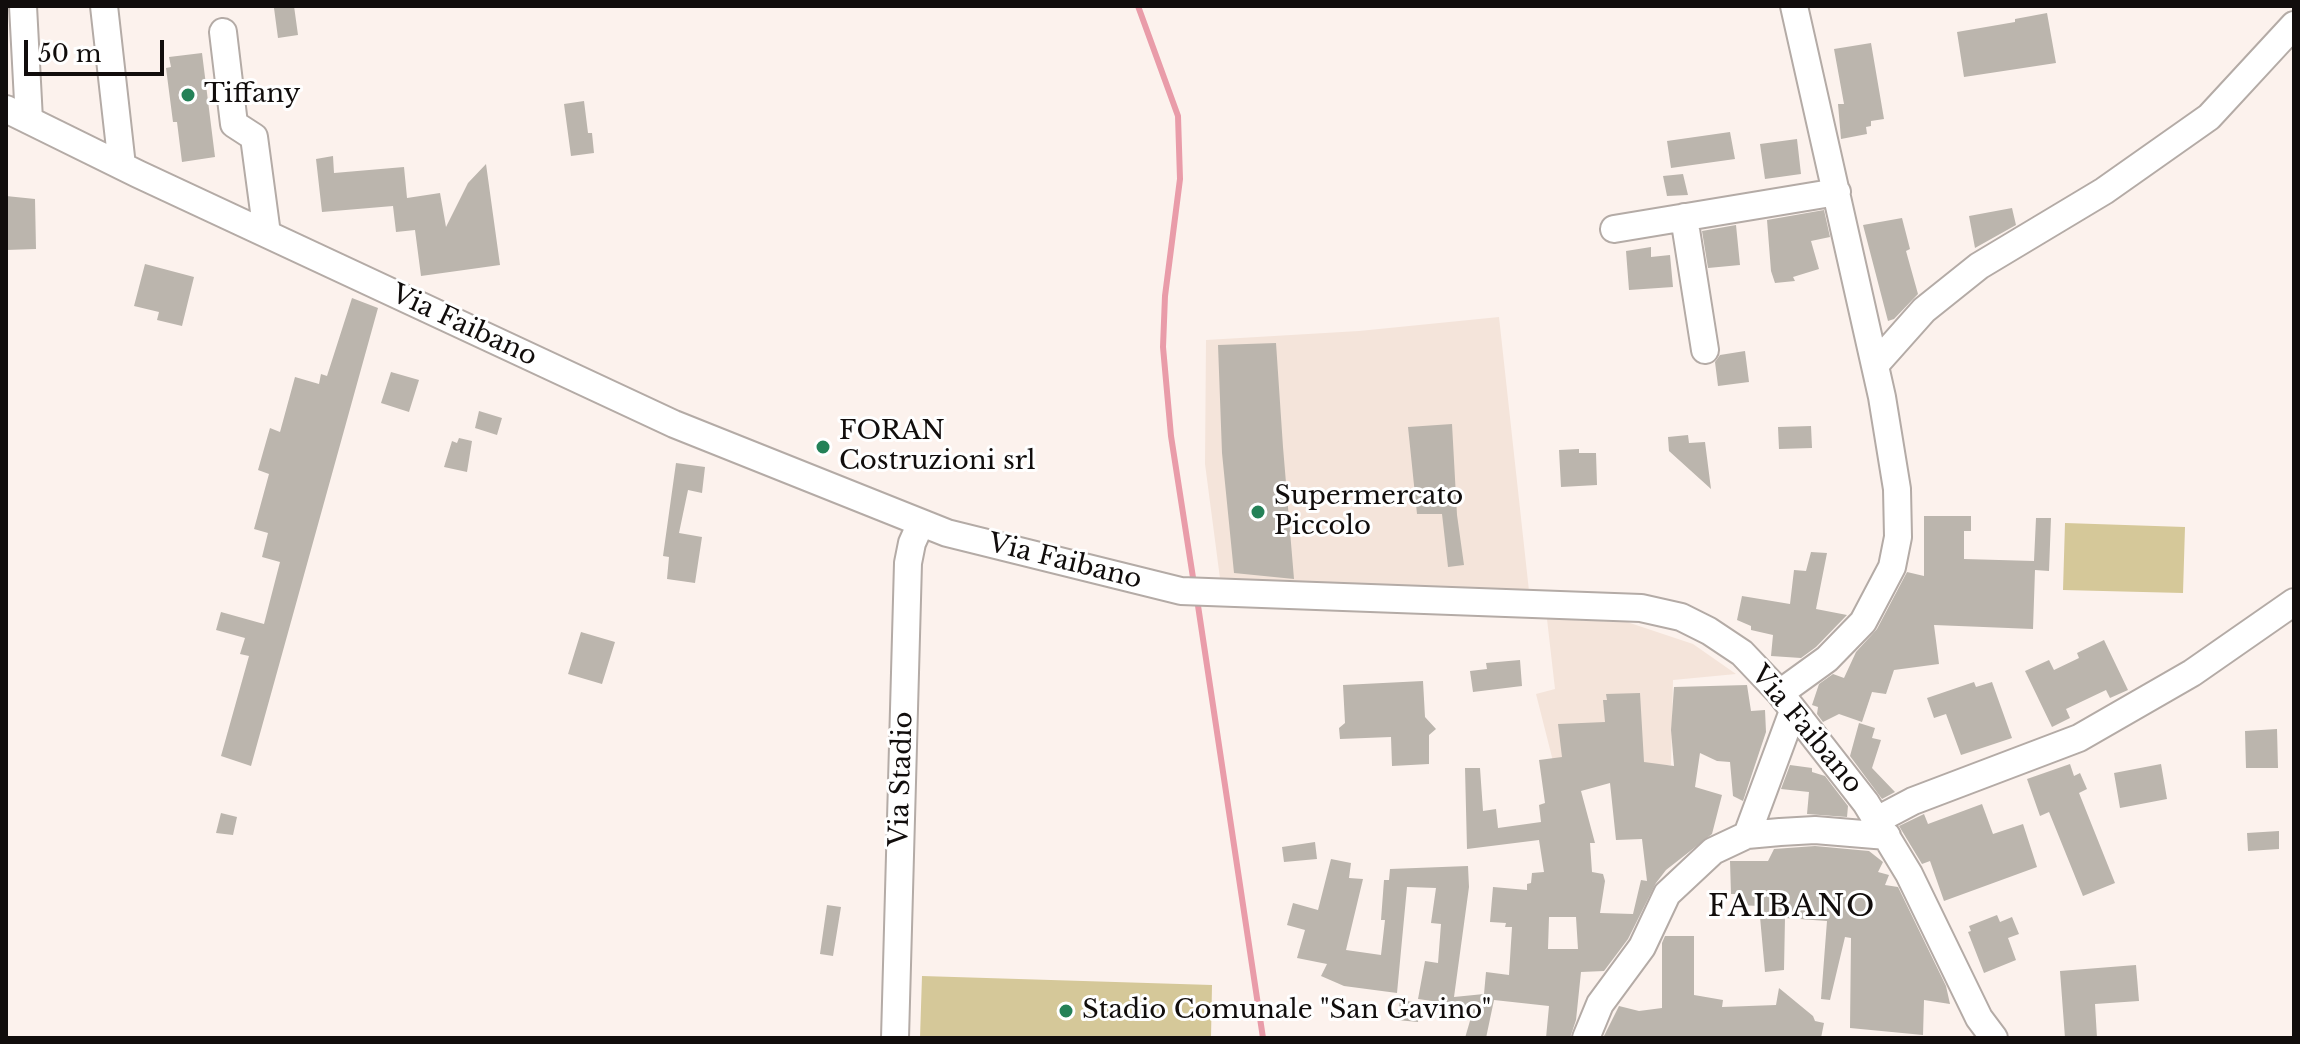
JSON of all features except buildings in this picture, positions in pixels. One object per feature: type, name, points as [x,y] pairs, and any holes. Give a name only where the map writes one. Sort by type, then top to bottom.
[{"type":"street","points":[[18,114],[23,6]]},
{"type":"street","points":[[104,6],[122,166]]},
{"type":"street","points":[[1747,835],[1786,702],[1863,622],[1892,567],[1898,537],[1897,489],[1875,365],[1794,6]]},
{"type":"street","points":[[1875,365],[1924,310],[1979,266],[2104,191],[2209,117],[2294,25]]},
{"type":"street","points":[[223,32],[234,124],[254,137],[267,234]]},
{"type":"street","name":"Via Faibano","points":[[18,114],[122,166],[674,424],[947,533],[1181,591],[1641,608],[1681,617],[1742,653],[1786,702],[1882,828],[1909,874],[1979,1018],[1994,1038]]},
{"type":"street","points":[[1614,229],[1837,192]]},
{"type":"street","points":[[1684,217],[1705,350]]},
{"type":"street","name":"Via Stadio","points":[[895,1038],[908,563],[921,523]]},
{"type":"street","points":[[1586,1038],[1600,1004],[1642,947],[1667,894],[1713,851],[1747,835],[1882,828],[1913,801],[2079,738],[2192,673],[2294,602]]},
{"type":"shaded area","points":[[1499,317],[1529,591],[1221,586],[1205,464],[1206,340],[1359,331]]},
{"type":"shaded area","points":[[2065,523],[2185,527],[2183,593],[2063,590]]},
{"type":"shaded area","points":[[1547,619],[1627,622],[1693,644],[1736,674],[1673,680],[1671,765],[1557,777],[1536,694],[1555,689]]},
{"type":"shaded area","name":"Stadio Comunale \"San Gavino\"","points":[[922,976],[1212,985],[1211,1038],[920,1038]]},
{"type":"waterway","points":[[1138,6],[1178,116],[1180,179],[1165,296],[1163,347],[1171,436],[1194,584]]},
{"type":"waterway","points":[[1197,599],[1263,1038]]},
{"type":"place","name":"Tiffany","points":[[188,95]]},
{"type":"place","name":"FORAN Costruzioni srl","points":[[823,447]]},
{"type":"place","name":"Supermercato Piccolo","points":[[1258,512]]},
{"type":"place","name":"Stadio Comunale \"San Gavino\"","points":[[1066,1011]]},
{"type":"district","name":"FAIBANO","points":[[1792,908]]}]
